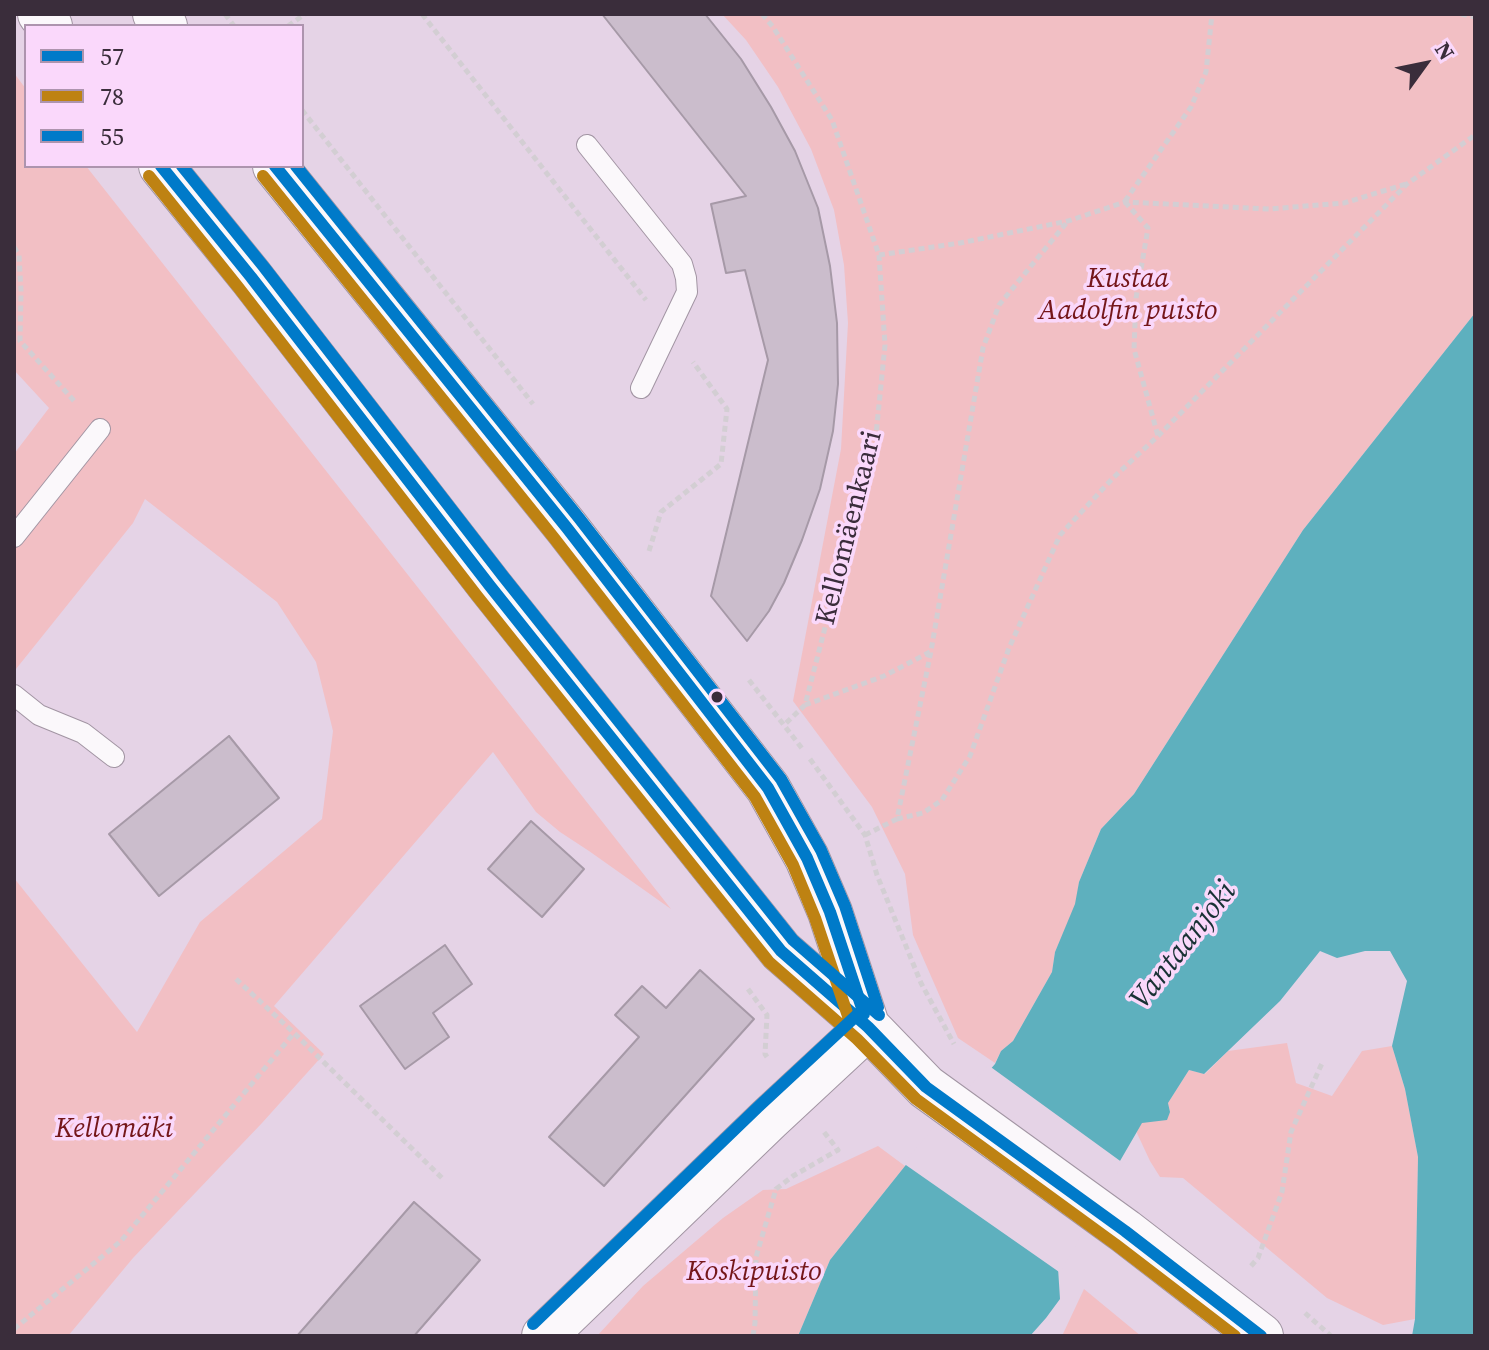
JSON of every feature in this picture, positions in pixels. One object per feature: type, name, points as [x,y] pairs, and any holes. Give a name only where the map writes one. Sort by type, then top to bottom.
[{"type":"main road","points":[[163,168],[781,951],[868,1027],[926,1087],[1125,1231],[1261,1336]]},
{"type":"main road","points":[[277,168],[567,528],[768,788],[807,858],[830,912],[868,1027]]},
{"type":"main road","points":[[544,1336],[868,1027]]},
{"type":"lane","points":[[587,145],[682,264],[686,278],[687,292],[641,388]]},
{"type":"lane","points":[[14,537],[100,429]]},
{"type":"lane","points":[[14,695],[39,715],[83,733],[114,757]]},
{"type":"path","points":[[422,14],[727,409],[721,464],[661,512],[649,551]]},
{"type":"path","name":"Kellomäenkaari","points":[[762,14],[832,120],[879,255],[885,345],[875,445],[805,705]]},
{"type":"path","points":[[1125,202],[1191,107],[1206,72],[1212,14]]},
{"type":"path","points":[[1461,14],[1475,17]]},
{"type":"path","points":[[956,1048],[921,983],[877,875],[865,835],[897,819],[923,813],[942,800],[970,756],[1009,648],[1060,535],[1407,184],[1475,135]]},
{"type":"path","points":[[879,255],[960,243],[1068,221],[1125,202],[1269,209],[1344,203],[1407,184]]},
{"type":"path","points":[[1125,202],[1148,228],[1136,298],[1134,349],[1158,436]]},
{"type":"path","points":[[897,819],[931,651],[983,348],[999,305],[1068,221]]},
{"type":"path","points":[[14,247],[19,255],[20,341],[100,429]]},
{"type":"path","points":[[785,724],[805,705],[884,676],[931,651]]},
{"type":"path","points":[[236,979],[444,1180]]},
{"type":"path","points":[[743,981],[767,1015],[765,1054]]},
{"type":"path","points":[[14,1329],[121,1241],[294,1033]]},
{"type":"path","points":[[1251,1266],[1258,1258],[1282,1192],[1291,1132],[1323,1061]]},
{"type":"path","points":[[753,1336],[756,1257],[776,1189],[838,1150]]},
{"type":"green space","name":"Kustaa Aadolfin puisto","points":[[722,14],[1475,14],[1475,313],[1303,530],[1134,794],[1101,829],[1079,882],[1076,904],[1055,952],[1052,972],[1013,1041],[1001,1051],[995,1063],[958,1038],[913,935],[905,874],[872,807],[793,701],[841,449],[848,323],[844,265],[834,210],[811,149],[778,87],[746,40]]},
{"type":"green space","name":"Kellomäki","points":[[14,73],[24,86],[24,168],[88,168],[671,909],[536,812],[493,752],[274,1006],[324,1054],[133,1258],[68,1336],[14,1336],[14,878],[137,1032],[200,922],[322,819],[333,731],[316,662],[277,602],[145,499],[133,523],[16,669],[14,676],[14,454],[49,408],[14,370]]},
{"type":"green space","points":[[1287,1043],[1296,1083],[1332,1096],[1362,1051],[1392,1046],[1405,1089],[1418,1157],[1415,1319],[1383,1325],[1327,1298],[1183,1178],[1160,1177],[1136,1131],[1142,1122],[1170,1112],[1168,1103],[1189,1070],[1205,1074],[1228,1051]]},
{"type":"green space","name":"Koskipuisto","points":[[878,1146],[905,1166],[830,1260],[798,1336],[597,1336],[643,1286],[723,1218],[763,1190],[786,1189]]},
{"type":"green space","points":[[1084,1289],[1141,1336],[1062,1336]]},
{"type":"water","name":"Vantaanjoki","points":[[1475,313],[1475,1336],[1412,1336],[1415,1319],[1418,1157],[1405,1089],[1392,1046],[1407,981],[1390,951],[1365,951],[1337,958],[1320,951],[1280,1001],[1204,1074],[1189,1070],[1168,1103],[1170,1112],[1167,1120],[1142,1123],[1058,1268],[1060,1299],[1030,1336],[798,1336],[830,1260],[905,1166],[995,1064],[1001,1051],[1013,1041],[1052,972],[1055,952],[1101,829],[1134,794],[1303,530]]},
{"type":"pier","points":[[988,1065],[1123,1163],[1062,1269],[1062,1274],[903,1163]]},
{"type":"building","points":[[602,14],[705,14],[741,59],[771,107],[795,151],[818,208],[837,323],[838,384],[833,431],[820,489],[802,540],[769,611],[747,641],[711,596],[768,360],[745,270],[726,273],[711,204],[746,196]]},
{"type":"building","points":[[229,736],[279,798],[159,896],[109,834]]},
{"type":"building","points":[[531,821],[584,869],[542,917],[488,869]]},
{"type":"building","points":[[445,945],[472,984],[433,1013],[449,1037],[405,1069],[360,1006]]},
{"type":"building","points":[[700,970],[754,1019],[604,1186],[549,1137],[639,1037],[615,1015],[642,986],[666,1008]]},
{"type":"building","points":[[414,1202],[480,1260],[414,1336],[297,1336]]},
{"type":"transit line","name":"57","points":[[163,168],[781,951],[868,1027],[926,1087],[1125,1231],[1261,1336]]},
{"type":"transit line","name":"55","points":[[184,168],[793,940],[879,1015]]},
{"type":"transit line","name":"57","points":[[277,168],[567,528],[768,788],[807,858],[830,912],[864,1014]]},
{"type":"transit line","name":"55","points":[[298,168],[579,518],[781,779],[821,850],[845,906],[878,1007]]},
{"type":"transit line","name":"78","points":[[149,176],[477,596],[769,962],[857,1039],[916,1099],[1235,1336]]},
{"type":"transit line","name":"78","points":[[263,176],[554,538],[755,797],[793,865],[815,918],[849,1019]]},
{"type":"transit line","name":"55","points":[[533,1324],[857,1015]]}]
